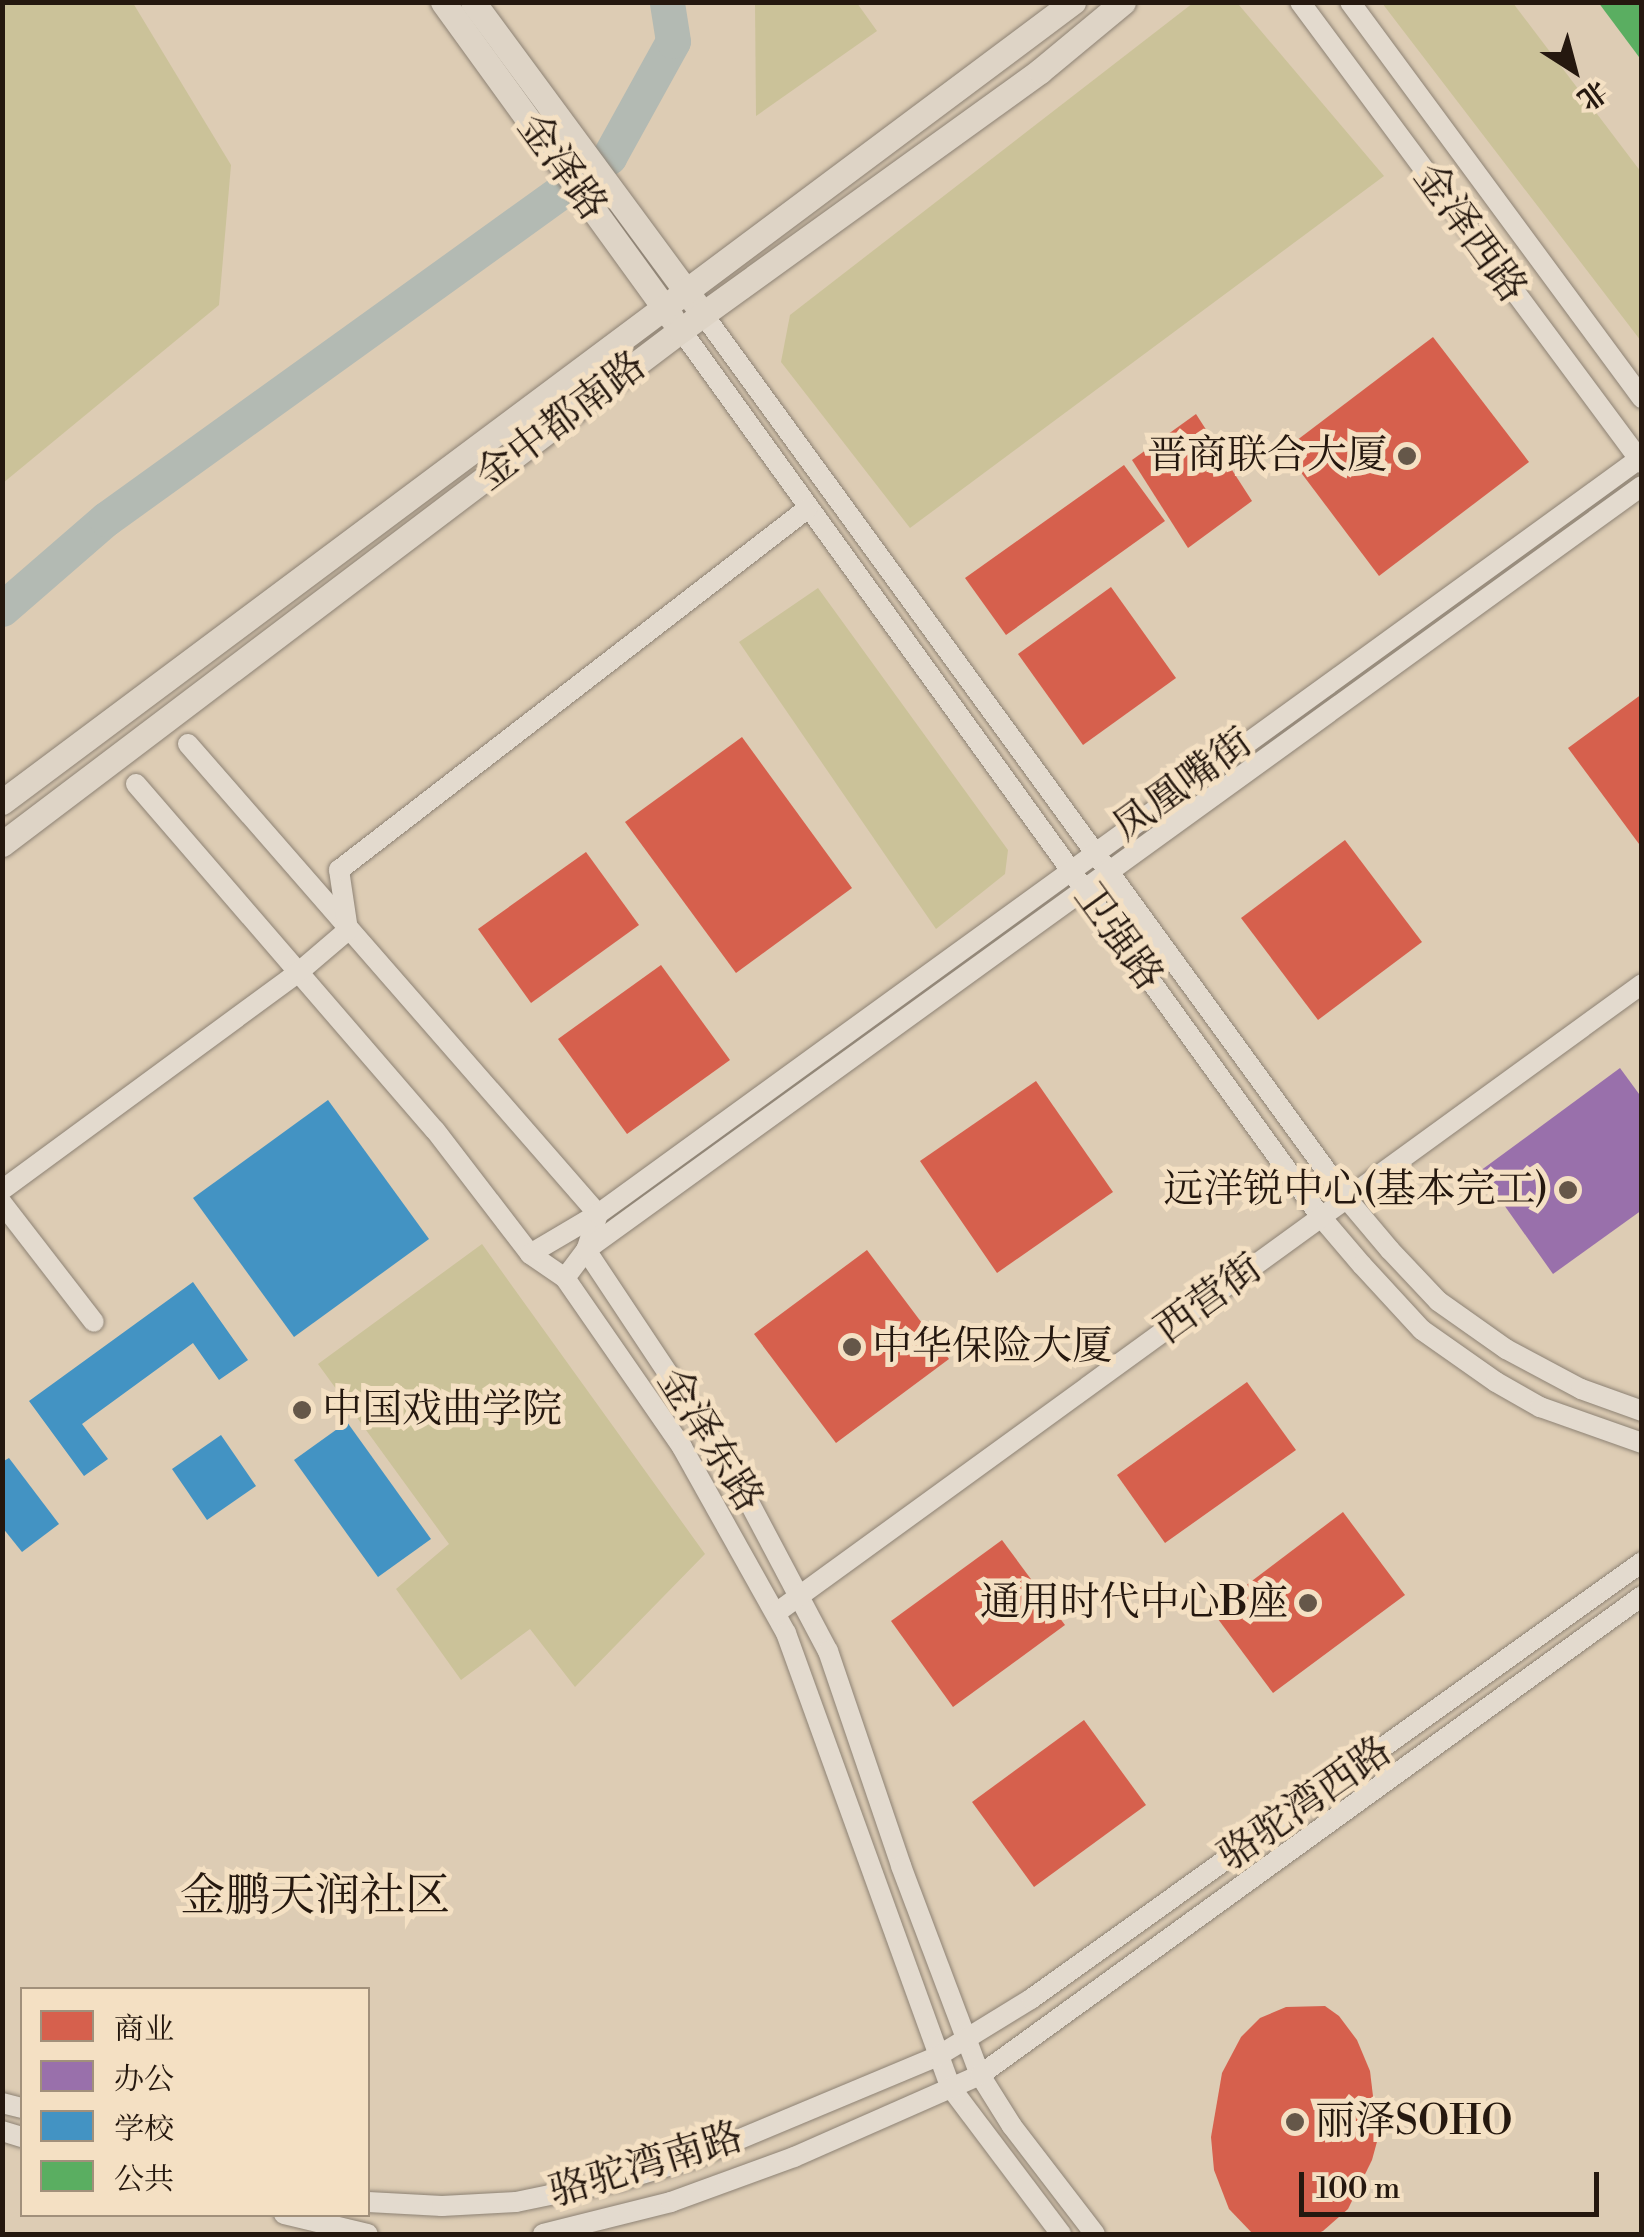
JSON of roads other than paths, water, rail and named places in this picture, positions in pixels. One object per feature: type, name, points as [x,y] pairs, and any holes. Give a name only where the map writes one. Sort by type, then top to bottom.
[{"type":"main road","name":"金泽路","points":[[443,2],[628,213],[703,314]]},
{"type":"main road","name":"金泽路","points":[[473,2],[606,228],[681,330]]},
{"type":"main road","name":"金中都南路","points":[[2,802],[1073,2]]},
{"type":"main road","name":"金中都南路","points":[[2,844],[681,330],[1040,71],[1124,2]]},
{"type":"street","name":"金泽西路","points":[[1300,2],[1640,460]]},
{"type":"street","name":"金泽西路","points":[[1350,2],[1642,398]]},
{"type":"street","name":"卫强路","points":[[703,314],[1347,1199],[1426,1289],[1467,1323],[1546,1372],[1642,1411]]},
{"type":"street","name":"卫强路","points":[[681,330],[807,510],[1321,1218],[1394,1302],[1447,1350],[1540,1408],[1642,1444]]},
{"type":"street","name":"凤凰嘴街","points":[[530,1254],[598,1214],[1068,868],[1640,460]]},
{"type":"street","name":"凤凰嘴街","points":[[565,1278],[586,1250],[1082,887],[1642,486]]},
{"type":"street","points":[[348,930],[339,870],[807,510]]},
{"type":"street","points":[[188,744],[598,1214],[586,1250]]},
{"type":"street","name":"金泽东路","points":[[136,784],[435,1130],[530,1254],[565,1278],[682,1447],[776,1613],[826,1735],[950,2088],[1060,2234]]},
{"type":"street","points":[[2,1190],[300,972],[348,930]]},
{"type":"street","name":"西营街","points":[[776,1613],[1642,984]]},
{"type":"street","points":[[2,1203],[94,1322]]},
{"type":"street","name":"金泽东路","points":[[586,1250],[702,1422],[802,1597],[828,1651],[980,2074],[1012,2126],[1094,2234]]},
{"type":"street","name":"骆驼湾西路","points":[[966,2042],[1642,1562]]},
{"type":"street","name":"骆驼湾西路","points":[[980,2074],[1642,1596]]},
{"type":"street","name":"骆驼湾南路","points":[[370,2202],[442,2206],[516,2202],[622,2180],[692,2160],[966,2042]]},
{"type":"street","name":"骆驼湾南路","points":[[543,2234],[671,2202],[794,2157],[980,2074]]},
{"type":"street","points":[[297,2217],[368,2234]]},
{"type":"waterway","points":[[2,609],[106,519],[609,157],[673,41],[667,2]]},
{"type":"place","name":"晋商联合大厦","points":[[1407,456]]},
{"type":"place","name":"远洋锐中心(基本完工)","points":[[1568,1190]]},
{"type":"place","name":"中华保险大厦","points":[[852,1347]]},
{"type":"place","name":"中国戏曲学院","points":[[302,1410]]},
{"type":"place","name":"通用时代中心B座","points":[[1308,1603]]},
{"type":"place","name":"丽泽SOHO","points":[[1295,2122]]},
{"type":"district","name":"金鹏天润社区","points":[[315,1897]]}]
